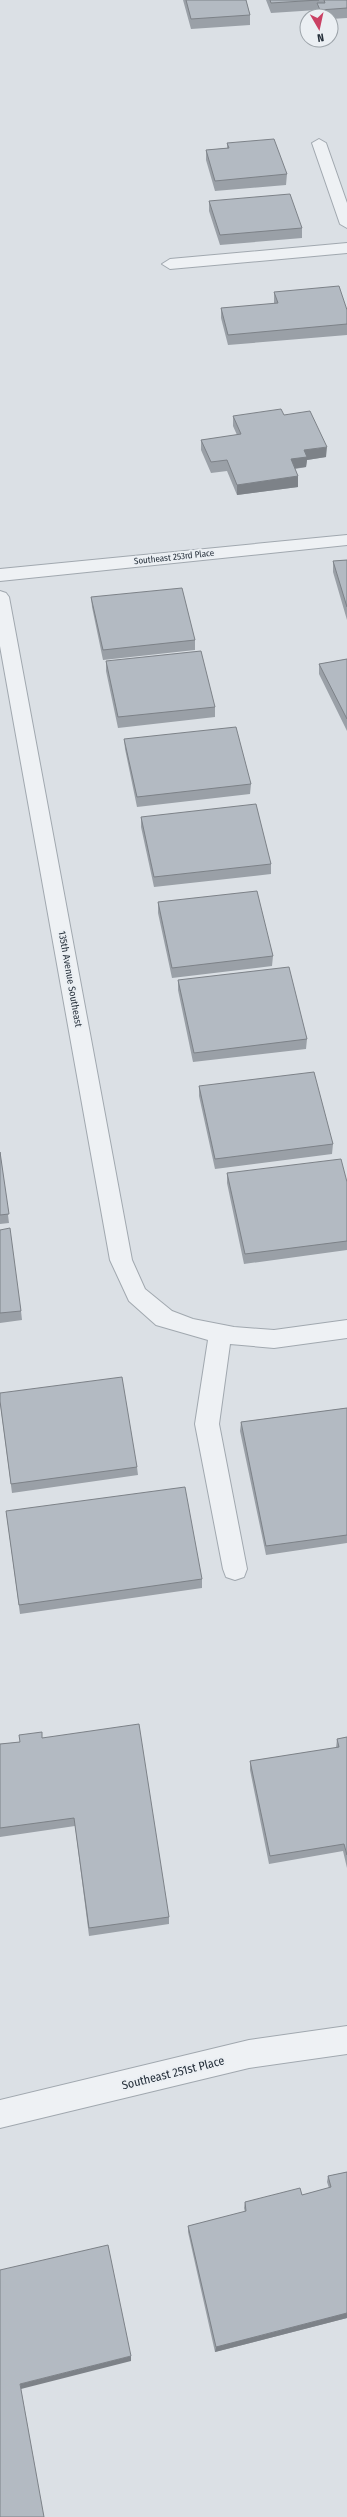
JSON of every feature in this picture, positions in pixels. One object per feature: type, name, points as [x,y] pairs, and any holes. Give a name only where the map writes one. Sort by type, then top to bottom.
[{"type":"street","points":[[319,143],[347,224]]},
{"type":"street","points":[[170,264],[347,248]]},
{"type":"street","name":"Southeast 253rd Place","points":[[0,575],[347,540]]},
{"type":"street","name":"135th Avenue Southeast","points":[[0,597],[121,1260],[138,1295],[164,1318],[192,1328],[234,1336],[274,1339],[347,1329]]},
{"type":"street","points":[[220,1333],[206,1424],[235,1569]]},
{"type":"street","name":"Southeast 251st Place","points":[[0,2114],[249,2054],[347,2040]]},
{"type":"building","points":[[186,0],[246,0],[250,15],[191,19]]},
{"type":"building","points":[[270,0],[319,0],[271,3]]},
{"type":"building","points":[[324,0],[347,0],[347,8],[319,8],[317,3],[325,3]]},
{"type":"building","points":[[274,139],[287,174],[215,181],[206,150],[229,148],[227,143]]},
{"type":"building","points":[[290,194],[302,228],[220,235],[209,201]]},
{"type":"building","points":[[339,286],[347,310],[347,324],[228,335],[221,308],[278,303],[274,292]]},
{"type":"building","points":[[281,409],[284,415],[310,411],[327,447],[304,450],[307,457],[291,459],[298,476],[237,485],[227,460],[211,462],[201,440],[241,434],[233,416]]},
{"type":"building","points":[[347,560],[347,607],[333,561]]},
{"type":"building","points":[[182,588],[195,640],[103,650],[91,597]]},
{"type":"building","points":[[201,651],[215,707],[118,717],[106,661]]},
{"type":"building","points":[[347,659],[347,719],[319,664]]},
{"type":"building","points":[[236,727],[251,784],[137,797],[124,739]]},
{"type":"building","points":[[256,804],[271,864],[154,877],[141,817]]},
{"type":"building","points":[[257,891],[273,956],[172,968],[158,902]]},
{"type":"building","points":[[289,967],[307,1039],[194,1053],[178,980]]},
{"type":"building","points":[[314,1072],[333,1144],[215,1159],[199,1086]]},
{"type":"building","points":[[0,1152],[9,1214],[0,1215]]},
{"type":"building","points":[[341,1159],[347,1182],[347,1241],[245,1254],[227,1173]]},
{"type":"building","points":[[10,1228],[21,1311],[0,1313],[0,1230]]},
{"type":"building","points":[[122,1377],[137,1467],[11,1484],[0,1393]]},
{"type":"building","points":[[347,1408],[347,1535],[266,1546],[241,1422]]},
{"type":"building","points":[[185,1487],[202,1579],[19,1605],[6,1511]]},
{"type":"building","points":[[139,1724],[169,1917],[89,1928],[74,1818],[0,1828],[0,1744],[20,1742],[19,1735],[42,1732],[42,1738]]},
{"type":"building","points":[[347,1737],[347,1855],[344,1844],[270,1856],[250,1761],[339,1747],[337,1739]]},
{"type":"building","points":[[347,2172],[347,2313],[216,2347],[188,2226],[246,2211],[245,2202],[300,2188],[302,2195],[331,2187],[328,2176]]},
{"type":"building","points":[[108,2245],[131,2356],[20,2384],[44,2517],[0,2517],[0,2270]]}]
